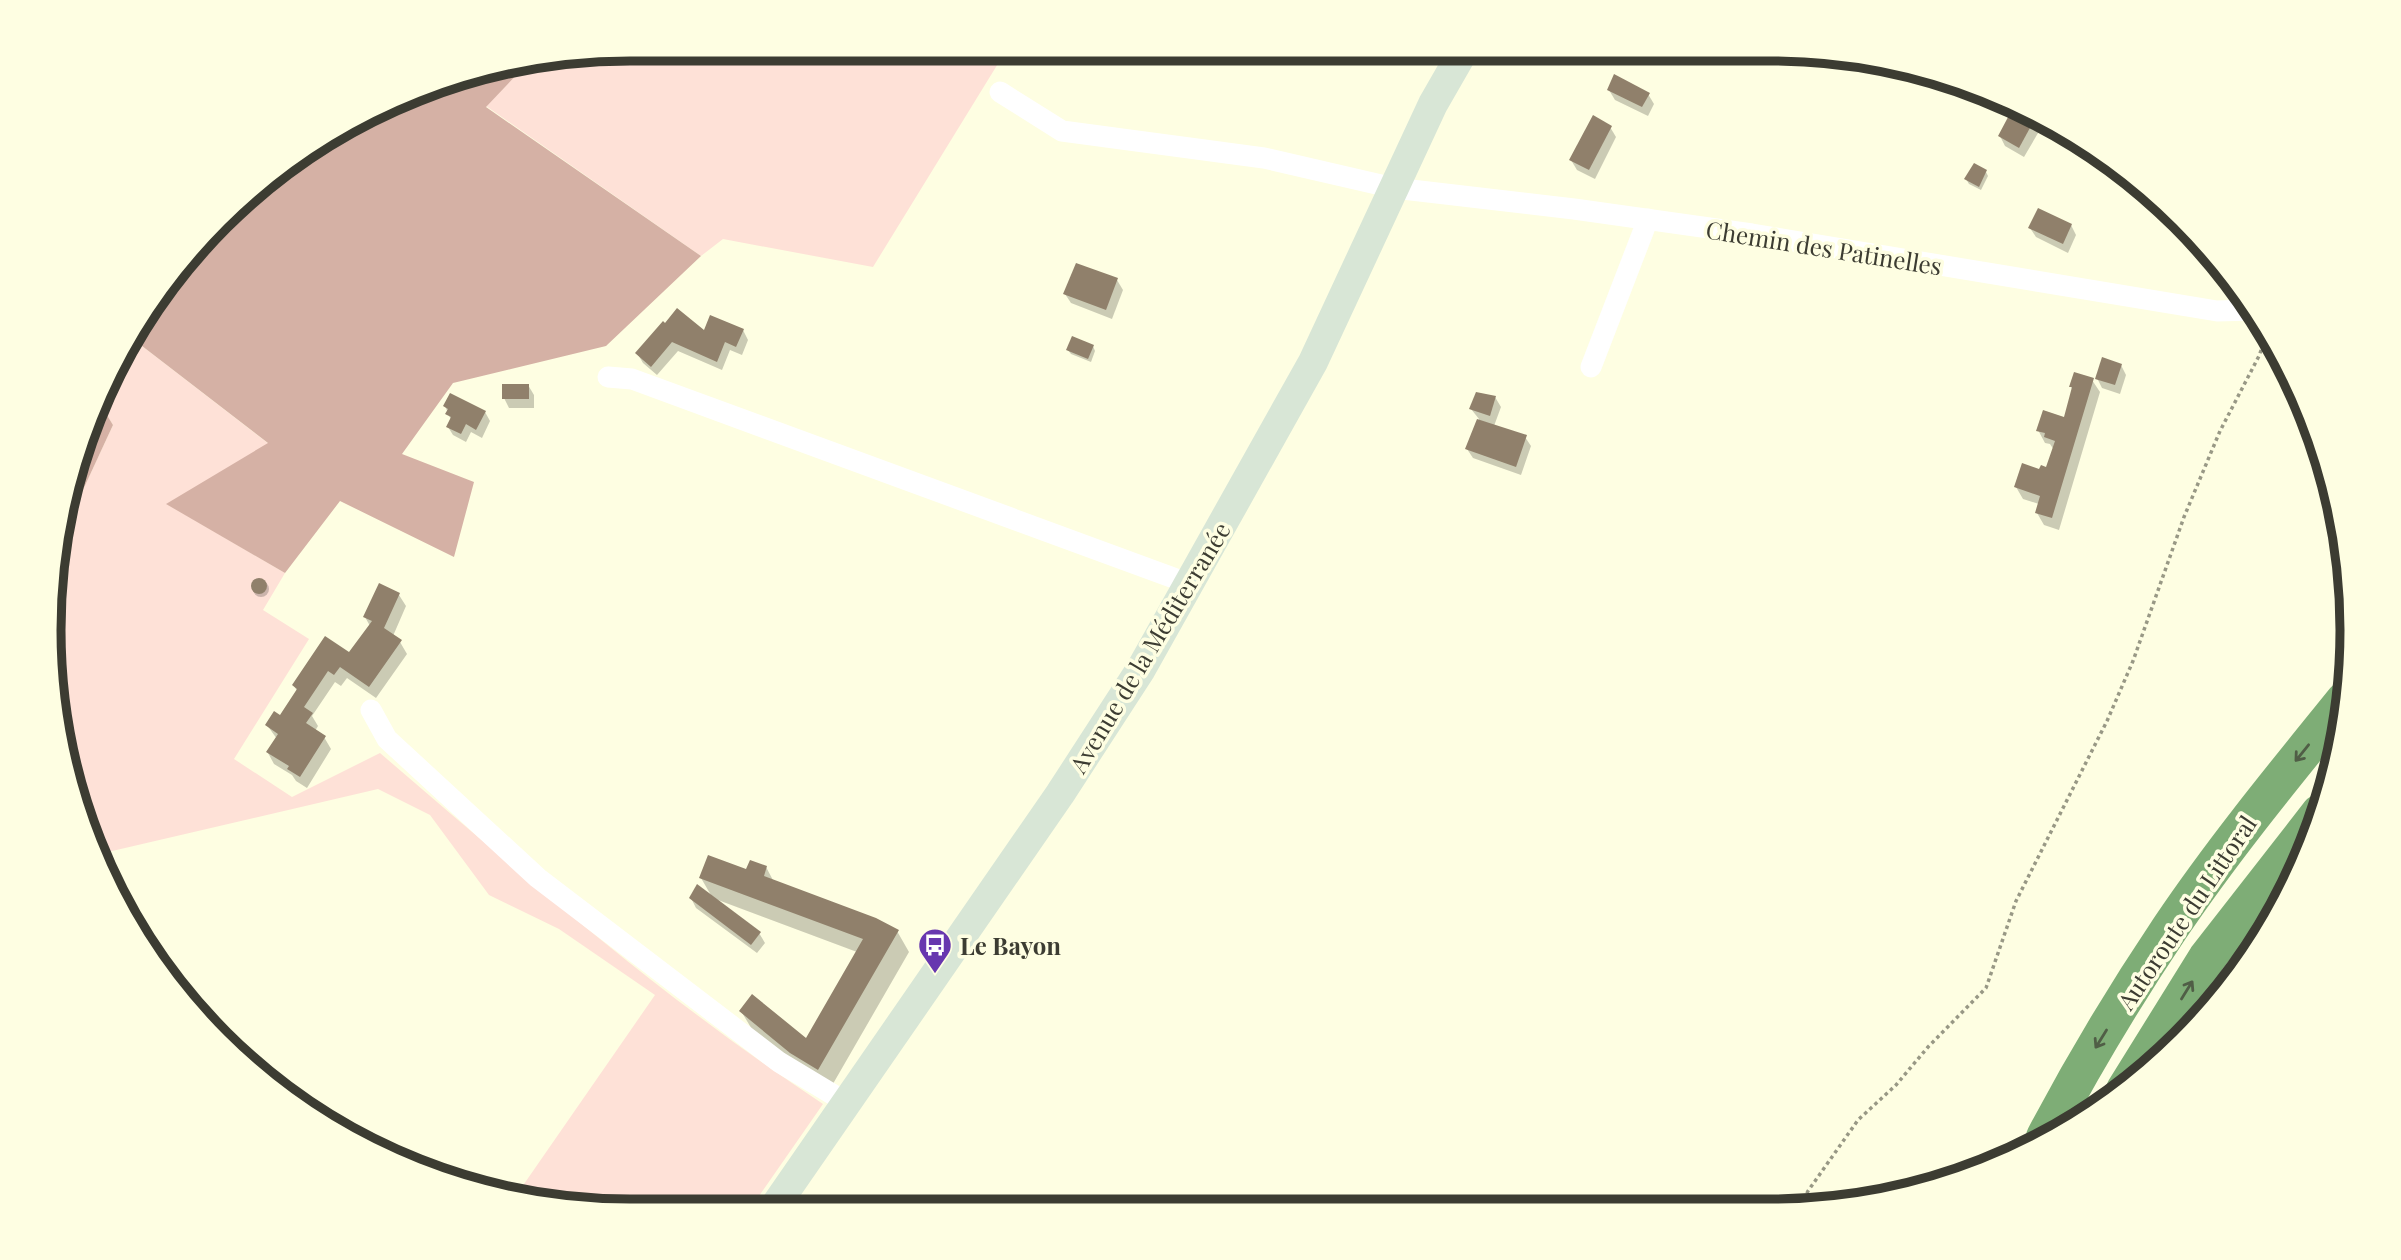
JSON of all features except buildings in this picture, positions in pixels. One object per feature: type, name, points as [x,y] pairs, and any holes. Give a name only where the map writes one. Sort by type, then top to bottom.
[{"type":"highway","name":"Autoroute du Littoral","points":[[2051,1125],[2077,1076],[2171,927],[2262,802],[2333,716]]},
{"type":"highway","name":"Autoroute du Littoral","points":[[2145,1059],[2207,958],[2299,839]]},
{"type":"main road","name":"Avenue de la Méditerranée","points":[[781,1199],[1060,793],[1141,669],[1313,362],[1433,104],[1458,61]]},
{"type":"street","name":"Chemin des Patinelles","points":[[1000,92],[1062,131],[1264,158],[1394,188],[1752,234],[2217,311],[2241,310]]},
{"type":"street","points":[[1591,367],[1647,219]]},
{"type":"street","points":[[608,377],[632,379],[1190,584]]},
{"type":"street","points":[[371,710],[387,739],[538,878],[779,1062],[847,1103]]},
{"type":"path","points":[[1805,1198],[1858,1120],[1896,1085],[1928,1047],[1986,988],[2016,901],[2107,721],[2133,660],[2184,517],[2220,432],[2263,345]]},
{"type":"shaded area","points":[[1000,61],[873,267],[723,239],[701,256],[486,106],[519,72],[593,62]]},
{"type":"shaded area","points":[[519,72],[486,107],[701,256],[606,346],[453,383],[402,454],[474,482],[454,557],[340,501],[285,573],[166,504],[268,443],[139,343],[157,314],[202,255],[255,202],[314,157],[346,137],[412,105],[447,91]]},
{"type":"shaded area","points":[[139,343],[269,444],[167,504],[285,573],[263,610],[309,639],[234,759],[292,797],[380,753],[541,891],[651,980],[707,1023],[823,1104],[757,1199],[593,1198],[521,1188],[655,995],[559,929],[489,895],[430,815],[378,789],[107,852],[91,813],[72,741],[62,667],[61,630],[66,556],[75,507],[113,425],[105,412]]},
{"type":"shaded area","points":[[105,412],[113,425],[75,507],[91,447]]},
{"type":"place","name":"Le Bayon","points":[[935,975]]}]
